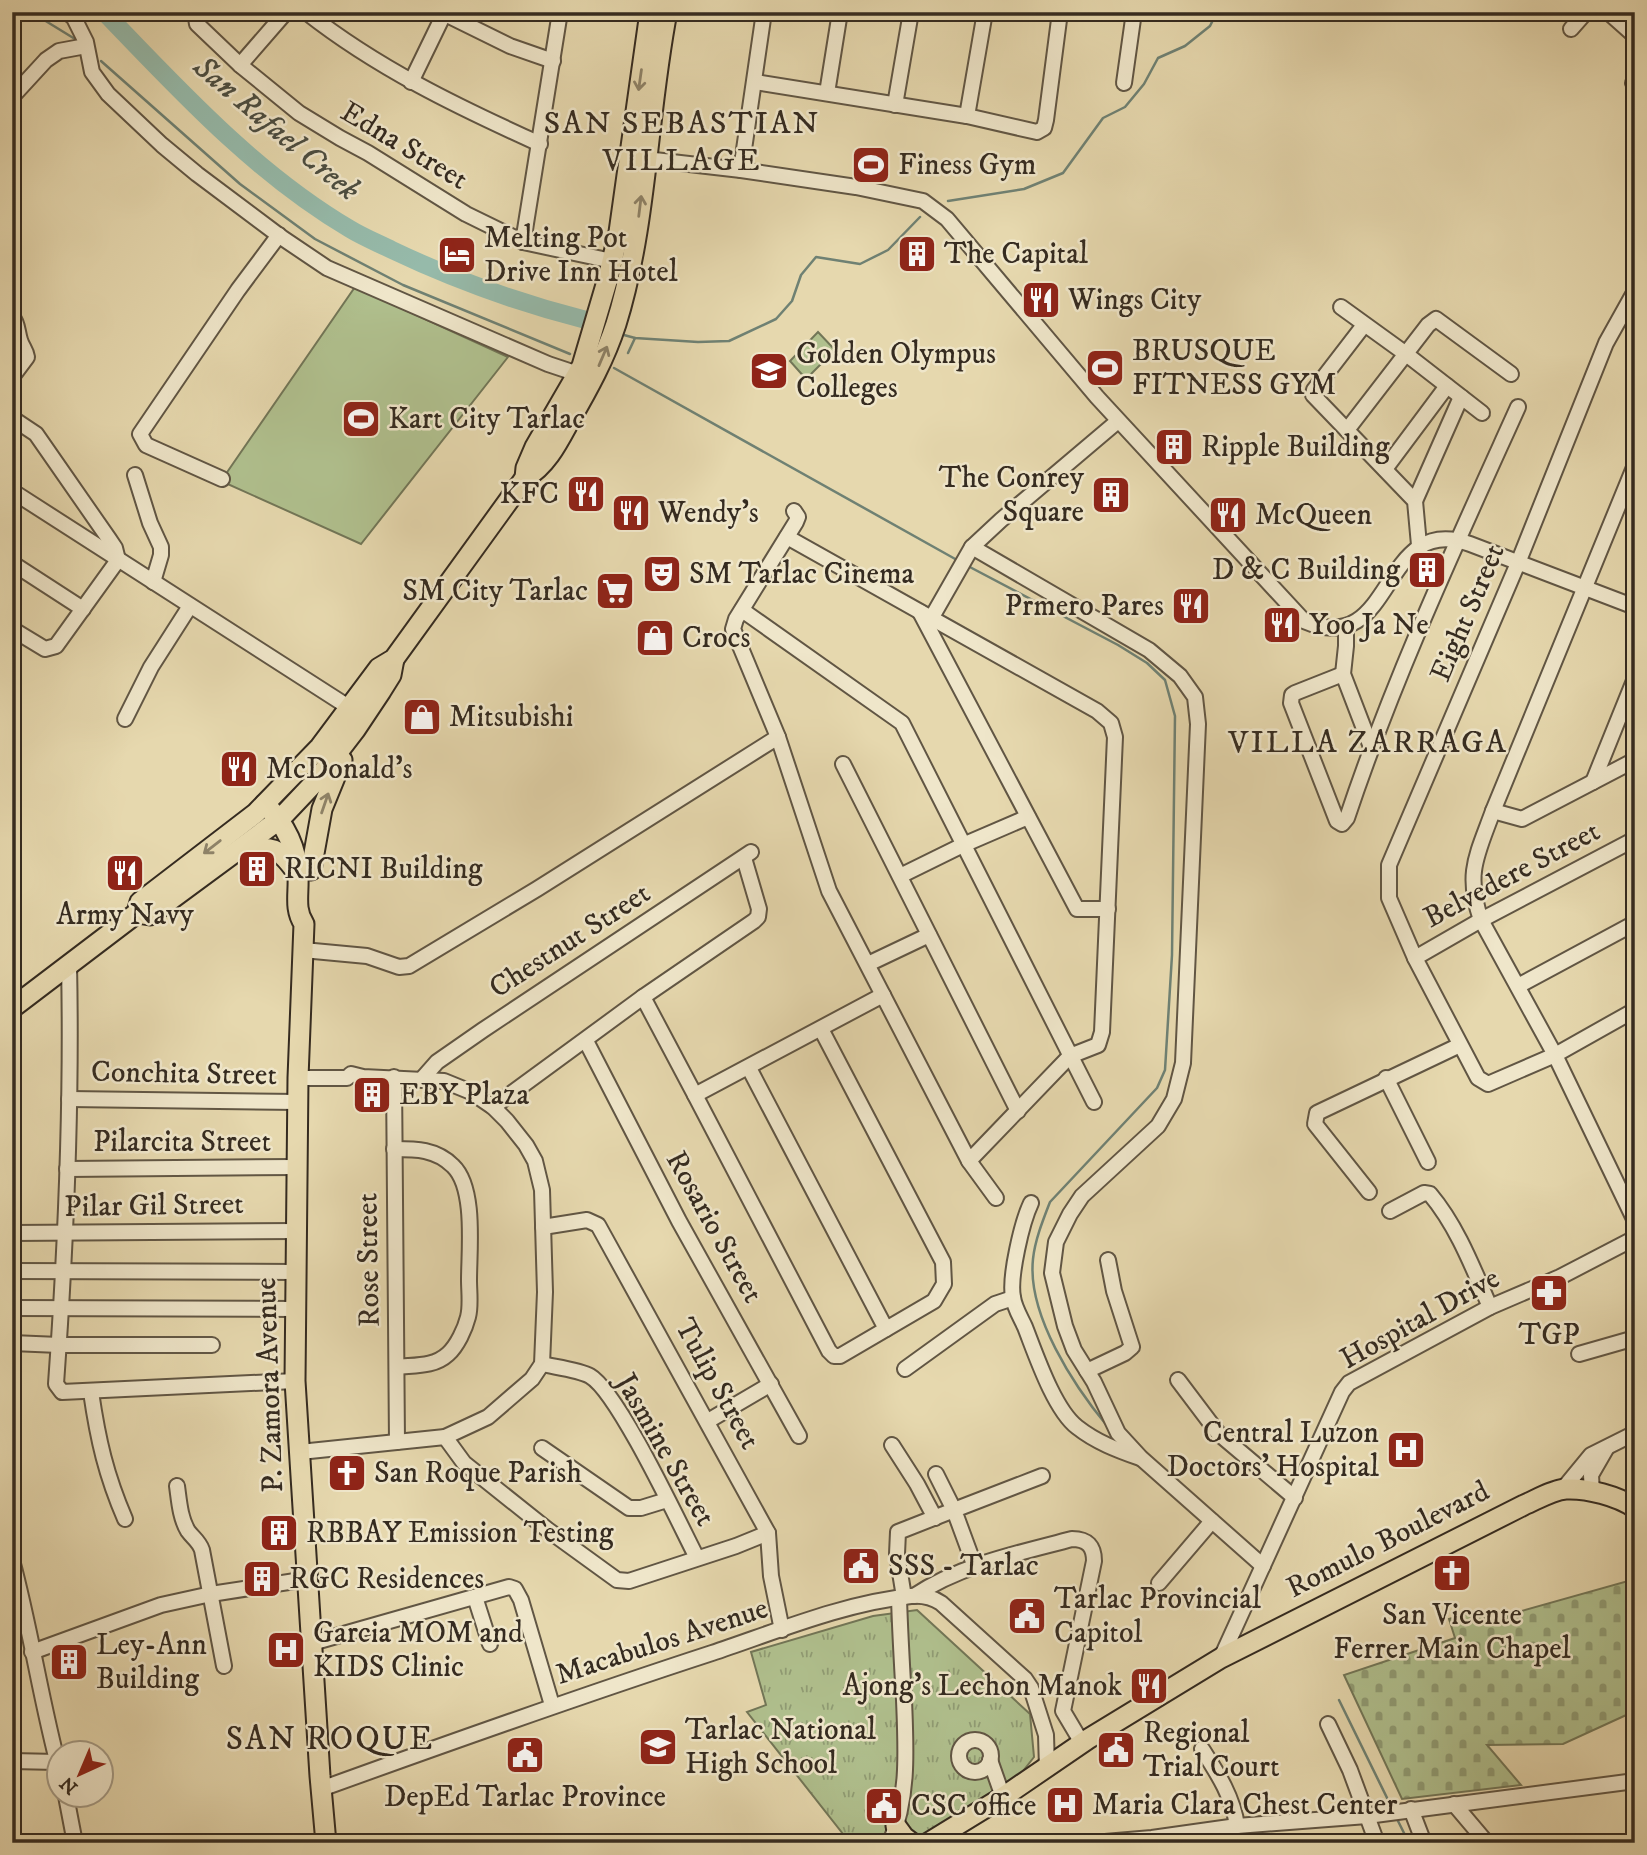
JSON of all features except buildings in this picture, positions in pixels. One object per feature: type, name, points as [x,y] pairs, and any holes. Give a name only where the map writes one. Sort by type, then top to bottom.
[{"type":"highway","points":[[12,1008],[137,913],[140,902],[270,799],[320,747],[379,668],[394,659],[525,478],[540,469],[560,438],[592,382],[610,340],[632,252],[650,12]]},
{"type":"highway","points":[[525,478],[526,468],[535,447],[578,374],[590,345],[637,158],[667,12]]},
{"type":"highway","points":[[137,913],[150,915],[284,814],[315,782],[355,730],[391,675],[394,659]]},
{"type":"highway","points":[[237,851],[266,847],[278,850],[304,872],[322,809],[355,730]]},
{"type":"highway","name":"P. Zamora Avenue","points":[[270,799],[306,842],[304,872],[310,916],[304,924],[298,1078],[295,1381],[326,1843]]},
{"type":"highway","points":[[1563,1489],[1624,1501],[1635,1508]]},
{"type":"highway","name":"Romulo Boulevard","points":[[928,1843],[954,1836],[1003,1797],[1082,1743],[1221,1658],[1524,1505],[1563,1489]]},
{"type":"highway","points":[[893,1835],[904,1837],[912,1843]]},
{"type":"street","points":[[240,65],[286,12]]},
{"type":"street","points":[[306,12],[331,32],[411,82],[540,144]]},
{"type":"street","points":[[523,242],[560,12]]},
{"type":"street","points":[[741,170],[764,12]]},
{"type":"street","points":[[827,93],[840,12]]},
{"type":"street","points":[[895,105],[911,12]]},
{"type":"street","points":[[967,116],[985,12]]},
{"type":"street","points":[[755,82],[967,116],[1037,132],[1044,128],[1060,12]]},
{"type":"street","points":[[1124,83],[1133,12]]},
{"type":"street","points":[[1571,29],[1586,12]]},
{"type":"street","points":[[1608,12],[1635,36]]},
{"type":"street","points":[[411,82],[442,13],[510,46],[553,61]]},
{"type":"street","points":[[71,14],[86,46],[92,72],[108,94],[197,174],[279,235],[327,268],[578,374]]},
{"type":"street","name":"Edna Street","points":[[196,18],[240,65],[299,113],[466,214],[523,242],[612,261]]},
{"type":"street","points":[[12,97],[46,60],[59,51],[86,46]]},
{"type":"street","points":[[637,158],[856,187],[923,201],[947,219],[1118,421],[1304,621],[1321,628],[1346,627],[1361,620],[1398,568],[1419,545],[1448,539],[1457,540],[1635,607]]},
{"type":"street","points":[[222,479],[146,445],[140,434],[238,290],[279,235]]},
{"type":"street","name":"Eight Street","points":[[1555,1055],[1488,1084],[1478,1078],[1415,958],[1388,898],[1390,865],[1518,563],[1606,343],[1635,291]]},
{"type":"street","points":[[1341,307],[1482,413]]},
{"type":"street","points":[[12,316],[17,323],[17,347],[27,357],[12,377]]},
{"type":"street","points":[[1347,430],[1428,325],[1436,319],[1511,374]]},
{"type":"street","points":[[1364,325],[1314,390],[1316,399],[1415,501]]},
{"type":"street","points":[[1385,469],[1447,386]]},
{"type":"street","points":[[1419,545],[1415,501],[1461,397]]},
{"type":"street","points":[[1343,674],[1295,693],[1291,703],[1337,821],[1342,824],[1348,818],[1371,747],[1457,540],[1518,407]]},
{"type":"street","points":[[12,418],[36,434],[115,548],[118,560],[60,643],[51,648],[39,646],[12,629]]},
{"type":"street","points":[[926,615],[958,573],[971,550],[1001,520],[1118,421]]},
{"type":"street","points":[[1635,465],[1472,866],[1474,893],[1481,920],[1555,1055],[1635,1221]]},
{"type":"street","points":[[135,475],[149,523],[161,547],[153,582]]},
{"type":"street","points":[[12,491],[350,708]]},
{"type":"street","points":[[794,511],[797,520],[734,624],[734,634],[778,737],[830,891],[969,1161],[996,1198]]},
{"type":"street","points":[[787,537],[1097,711],[1111,723],[1115,737],[1102,1032],[1098,1045],[1070,1056],[969,1161]]},
{"type":"street","points":[[971,550],[1149,650],[1180,676],[1195,697],[1198,724],[1183,1062],[1174,1099],[1158,1126],[1082,1196],[1061,1228],[1053,1257],[1052,1273],[1074,1350],[1118,1433],[1141,1458],[1264,1566]]},
{"type":"street","points":[[12,563],[83,609]]},
{"type":"street","points":[[125,719],[151,667],[190,606]]},
{"type":"street","points":[[742,610],[902,723],[1094,1102]]},
{"type":"street","points":[[926,615],[1077,909],[1108,909]]},
{"type":"street","points":[[1346,627],[1343,674],[1371,747]]},
{"type":"street","points":[[1593,782],[1635,678]]},
{"type":"street","points":[[303,950],[367,956],[399,967],[409,966],[778,737]]},
{"type":"street","points":[[1493,811],[1521,819],[1635,760]]},
{"type":"street","points":[[844,764],[1018,1111]]},
{"type":"street","points":[[900,876],[1028,817]]},
{"type":"street","name":"Belvedere Street","points":[[1415,958],[1635,839]]},
{"type":"street","name":"Chestnut Street","points":[[422,1079],[437,1062],[483,1030],[747,855],[759,909],[758,916],[643,997]]},
{"type":"street","points":[[1518,986],[1635,923]]},
{"type":"street","points":[[867,964],[929,935]]},
{"type":"street","points":[[69,964],[67,1169],[56,1384],[62,1392],[91,1392],[295,1381]]},
{"type":"street","points":[[695,1095],[883,995]]},
{"type":"street","points":[[493,1107],[643,997],[828,1351],[834,1356],[840,1356],[934,1301],[944,1284],[943,1262],[821,1029]]},
{"type":"street","points":[[1555,1055],[1635,1010]]},
{"type":"street","name":"Rosario Street","points":[[586,1041],[680,1221],[799,1436]]},
{"type":"street","points":[[1369,1192],[1315,1124],[1315,1118],[1322,1109],[1460,1045]]},
{"type":"street","points":[[749,1068],[886,1329]]},
{"type":"street","points":[[298,1078],[347,1078],[351,1082],[357,1082],[363,1077],[394,1077],[444,1081],[471,1092],[493,1107],[507,1121],[536,1161],[542,1190],[545,1292],[542,1364],[532,1379],[488,1417],[445,1437],[300,1452]]},
{"type":"street","name":"Rose Street","points":[[394,1077],[397,1442]]},
{"type":"street","points":[[1386,1078],[1428,1163]]},
{"type":"street","name":"Conchita Street","points":[[69,1099],[298,1102]]},
{"type":"street","points":[[394,1149],[421,1149],[435,1153],[454,1166],[463,1180],[469,1210],[469,1316],[463,1332],[448,1354],[433,1364],[397,1367]]},
{"type":"street","name":"Pilarcita Street","points":[[67,1169],[296,1167]]},
{"type":"street","points":[[1390,1211],[1424,1193],[1430,1194],[1445,1214],[1490,1307]]},
{"type":"street","points":[[1031,1203],[1015,1265],[1013,1298],[1041,1368],[1075,1426],[1107,1446],[1141,1458]]},
{"type":"street","name":"Tulip Street","points":[[543,1227],[587,1220],[598,1225],[768,1533],[771,1576],[782,1630]]},
{"type":"street","name":"Pilar Gil Street","points":[[12,1233],[296,1231]]},
{"type":"street","name":"Hospital Drive","points":[[1221,1658],[1342,1392],[1349,1383],[1490,1307],[1560,1277],[1635,1238]]},
{"type":"street","points":[[1087,1371],[1132,1347],[1114,1290],[1108,1260]]},
{"type":"street","points":[[12,1271],[295,1272]]},
{"type":"street","points":[[905,1369],[995,1304],[1013,1298]]},
{"type":"street","points":[[12,1308],[295,1309]]},
{"type":"street","points":[[1580,1354],[1635,1338]]},
{"type":"street","points":[[12,1343],[212,1345]]},
{"type":"street","name":"Jasmine Street","points":[[542,1364],[590,1376],[605,1392],[628,1426],[697,1558]]},
{"type":"street","points":[[1178,1380],[1218,1433],[1295,1498]]},
{"type":"street","points":[[708,1421],[771,1384]]},
{"type":"street","points":[[91,1392],[108,1480],[125,1519]]},
{"type":"street","points":[[1563,1489],[1591,1455],[1635,1433]]},
{"type":"street","points":[[445,1437],[464,1463],[548,1530],[617,1580],[629,1581],[768,1533]]},
{"type":"street","points":[[892,1445],[935,1518]]},
{"type":"street","points":[[1592,1493],[1591,1475],[1609,1445]]},
{"type":"street","points":[[541,1448],[629,1508],[640,1508],[667,1500]]},
{"type":"street","points":[[936,1474],[954,1510],[975,1567]]},
{"type":"street","points":[[893,1835],[906,1782],[907,1756],[905,1597],[898,1554],[898,1532],[1042,1476]]},
{"type":"street","points":[[177,1486],[183,1520],[202,1549],[224,1666]]},
{"type":"street","points":[[1159,1583],[1212,1521]]},
{"type":"street","points":[[905,1597],[975,1567],[1072,1539],[1080,1539],[1091,1546],[1094,1562],[1063,1711],[1044,1729]]},
{"type":"street","points":[[12,1560],[28,1622],[52,1740]]},
{"type":"street","points":[[32,1652],[161,1605],[211,1594],[308,1579]]},
{"type":"street","points":[[312,1643],[509,1587],[514,1589],[521,1600],[552,1705]]},
{"type":"street","points":[[475,1597],[490,1644]]},
{"type":"street","points":[[905,1597],[933,1598],[941,1603],[1025,1679],[1035,1698],[1044,1729],[1048,1747],[1047,1768]]},
{"type":"street","name":"Macabulos Avenue","points":[[321,1789],[552,1705],[860,1606],[905,1597]]},
{"type":"street","points":[[1063,1711],[1082,1743]]},
{"type":"street","points":[[1328,1724],[1369,1815],[1377,1843]]},
{"type":"street","points":[[1202,1749],[1221,1778],[1234,1807],[1237,1826]]},
{"type":"street","points":[[990,1760],[1003,1797]]},
{"type":"street","points":[[12,1761],[46,1765]]},
{"type":"street","points":[[1093,1843],[1153,1840],[1237,1826],[1369,1815],[1635,1781]]},
{"type":"street","points":[[1454,1804],[1487,1843]]},
{"type":"street","points":[[69,1810],[75,1843]]},
{"type":"street","points":[[1409,1810],[1424,1843]]},
{"type":"green space","name":"Kart City Tarlac","points":[[355,287],[508,357],[361,544],[221,481]]},
{"type":"green space","points":[[818,332],[835,350],[806,379],[790,361]]},
{"type":"green space","points":[[1635,1579],[1635,1711],[1563,1744],[1487,1745],[1521,1785],[1402,1799],[1344,1675],[1455,1638],[1449,1619],[1481,1610],[1486,1621]]},
{"type":"green space","points":[[917,1610],[1030,1714],[1034,1757],[1016,1780],[918,1843],[853,1843],[847,1839],[747,1712],[766,1705],[751,1652],[873,1616]]},
{"type":"waterway","points":[[31,12],[75,39]]},
{"type":"waterway","name":"San Rafael Creek","points":[[104,12],[220,129],[315,207],[360,235],[439,271],[512,298],[586,320]]},
{"type":"waterway","points":[[948,201],[1024,189],[1063,173],[1103,118],[1125,107],[1144,84],[1158,58],[1185,46],[1210,26],[1217,12]]},
{"type":"waterway","points":[[101,61],[240,184],[315,239],[403,285],[570,354]]},
{"type":"waterway","points":[[624,335],[698,342],[729,341],[776,319],[792,301],[801,275],[816,257],[860,264],[888,250],[920,217]]},
{"type":"waterway","points":[[628,353],[635,338]]},
{"type":"waterway","points":[[614,368],[957,560]]},
{"type":"waterway","points":[[966,565],[1147,663],[1165,680],[1175,716],[1172,955],[1165,1070],[1157,1088],[1050,1202],[1037,1237],[1033,1259],[1033,1281],[1045,1326],[1068,1371],[1108,1427]]},
{"type":"waterway","points":[[1339,1700],[1392,1808]]},
{"type":"waterway","points":[[1396,1817],[1409,1843]]},
{"type":"place","name":"Finess Gym","points":[[871,165]]},
{"type":"place","name":"The Capital","points":[[917,254]]},
{"type":"place","name":"Melting Pot Drive Inn Hotel","points":[[457,255]]},
{"type":"place","name":"Wings City","points":[[1041,300]]},
{"type":"place","name":"BRUSQUE FITNESS GYM","points":[[1105,368]]},
{"type":"place","name":"Golden Olympus Colleges","points":[[769,371]]},
{"type":"place","name":"Kart City Tarlac","points":[[361,419]]},
{"type":"place","name":"Ripple Building","points":[[1174,447]]},
{"type":"place","name":"KFC","points":[[586,494]]},
{"type":"place","name":"The Conrey Square","points":[[1111,495]]},
{"type":"place","name":"Wendy's","points":[[631,513]]},
{"type":"place","name":"McQueen","points":[[1228,515]]},
{"type":"place","name":"D & C Building","points":[[1427,570]]},
{"type":"place","name":"SM Tarlac Cinema","points":[[662,574]]},
{"type":"place","name":"SM City Tarlac","points":[[615,591]]},
{"type":"place","name":"Prmero Pares","points":[[1191,606]]},
{"type":"place","name":"Yoo Ja Ne","points":[[1282,625]]},
{"type":"place","name":"Crocs","points":[[655,638]]},
{"type":"place","name":"Mitsubishi","points":[[422,717]]},
{"type":"place","name":"McDonald's","points":[[239,769]]},
{"type":"place","name":"RICNI Building","points":[[257,869]]},
{"type":"place","name":"Army Navy","points":[[125,873]]},
{"type":"place","name":"EBY Plaza","points":[[372,1095]]},
{"type":"place","name":"TGP","points":[[1549,1293]]},
{"type":"place","name":"Central Luzon Doctors' Hospital","points":[[1406,1450]]},
{"type":"place","name":"San Roque Parish","points":[[347,1473]]},
{"type":"place","name":"RBBAY Emission Testing","points":[[279,1533]]},
{"type":"place","name":"SSS - Tarlac","points":[[861,1566]]},
{"type":"place","name":"San Vicente Ferrer Main Chapel","points":[[1452,1573]]},
{"type":"place","name":"RGC Residences","points":[[262,1579]]},
{"type":"place","name":"Tarlac Provincial Capitol","points":[[1027,1616]]},
{"type":"place","name":"Garcia MOM and KIDS Clinic","points":[[286,1650]]},
{"type":"place","name":"Ley-Ann Building","points":[[69,1662]]},
{"type":"place","name":"Ajong's Lechon Manok","points":[[1149,1686]]},
{"type":"place","name":"Tarlac National High School","points":[[658,1747]]},
{"type":"place","name":"Regional Trial Court","points":[[1116,1750]]},
{"type":"place","name":"DepEd Tarlac Province","points":[[525,1755]]},
{"type":"place","name":"Maria Clara Chest Center","points":[[1065,1805]]},
{"type":"place","name":"CSC office","points":[[884,1806]]},
{"type":"district","name":"SAN SEBASTIAN VILLAGE","points":[[682,142]]},
{"type":"district","name":"VILLA ZARRAGA","points":[[1368,743]]},
{"type":"district","name":"SAN ROQUE","points":[[330,1739]]}]
